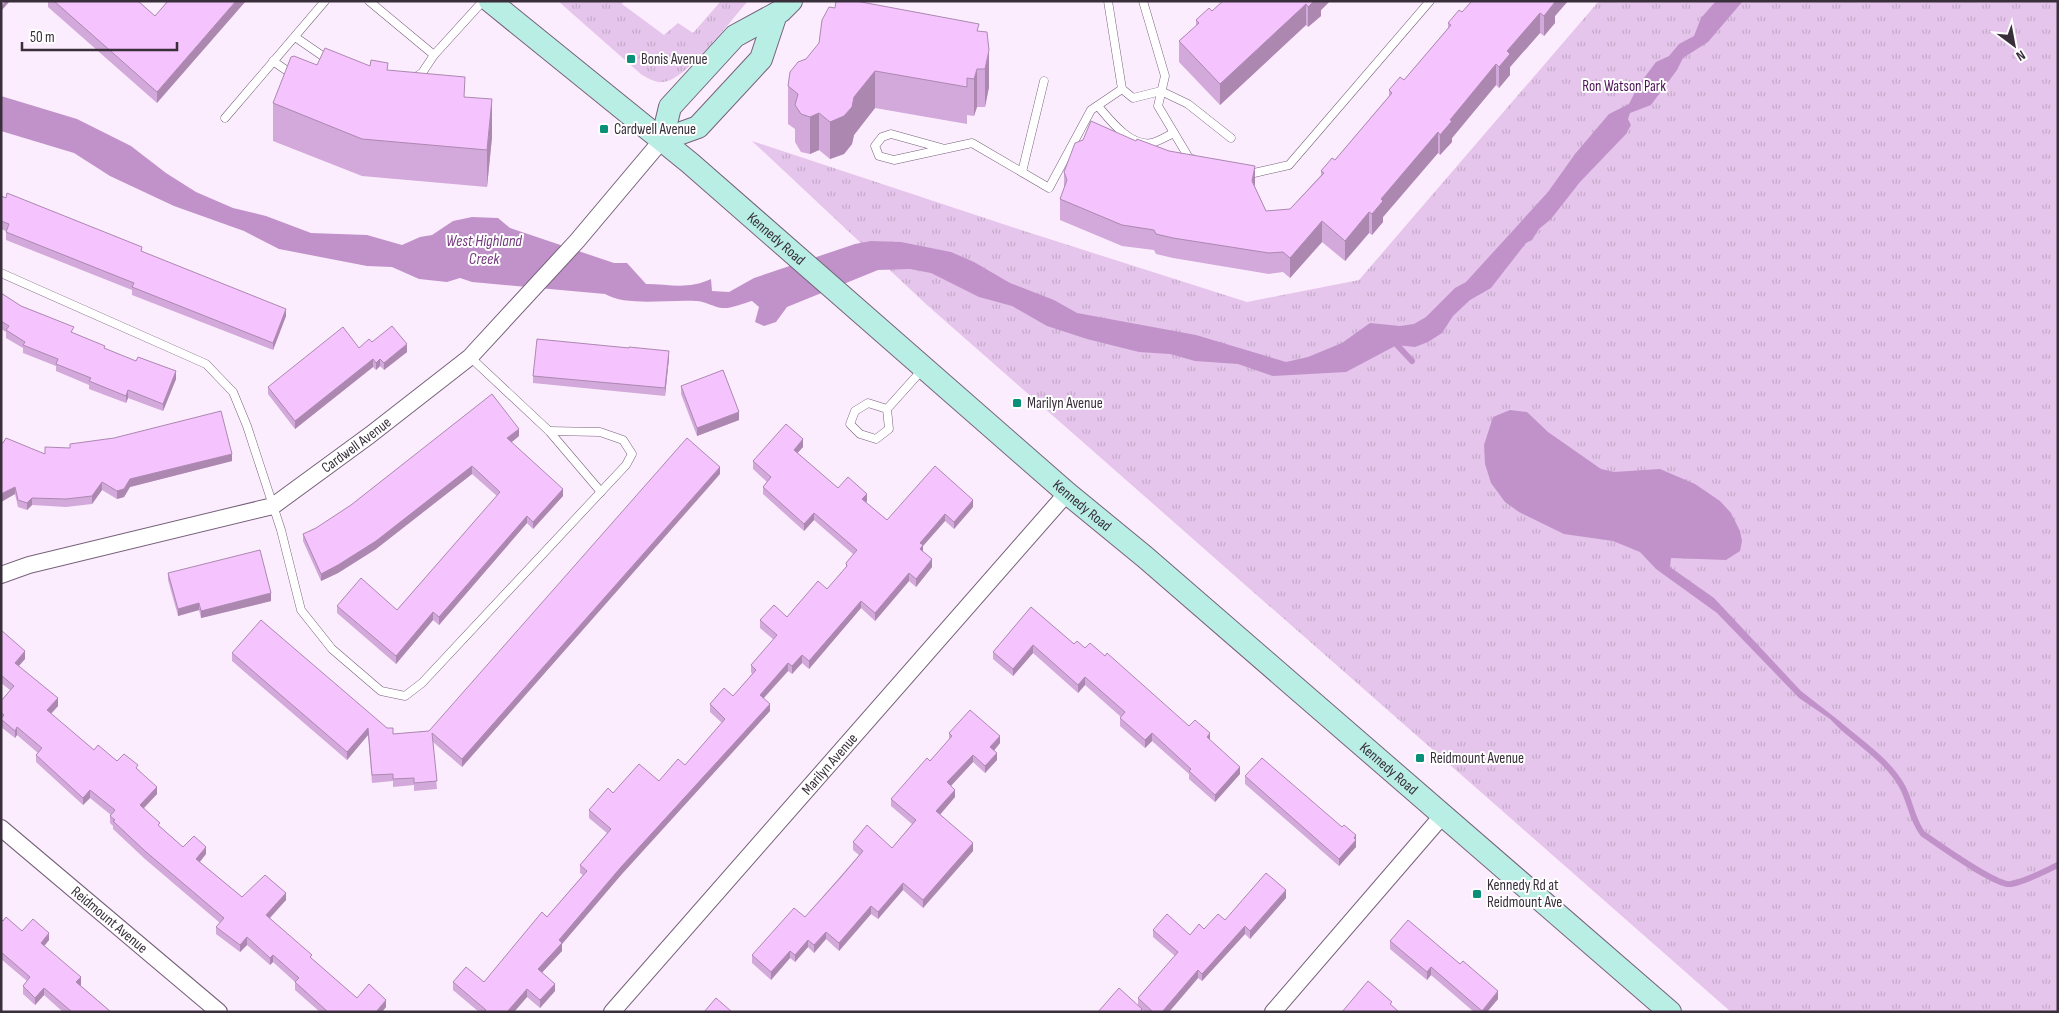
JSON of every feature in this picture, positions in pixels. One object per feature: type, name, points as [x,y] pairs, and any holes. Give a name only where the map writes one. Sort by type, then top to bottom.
[{"type":"main road","name":"Kennedy Road","points":[[490,1],[662,140],[925,367],[1067,493],[1145,557],[1670,1012]]},
{"type":"main road","points":[[662,140],[698,127],[761,59],[783,8]]},
{"type":"main road","points":[[662,140],[670,107],[683,92],[735,36],[783,8]]},
{"type":"street","name":"Cardwell Avenue","points":[[1,575],[29,565],[273,506],[370,436],[470,357],[577,241],[662,140]]},
{"type":"street","name":"Marilyn Avenue","points":[[612,1012],[1067,493]]},
{"type":"street","points":[[1273,1012],[1442,816]]},
{"type":"street","name":"Reidmount Avenue","points":[[1,828],[219,1012]]},
{"type":"lane","points":[[225,118],[325,1]]},
{"type":"lane","points":[[369,1],[434,55]]},
{"type":"lane","points":[[408,81],[422,73],[434,55],[483,1]]},
{"type":"lane","points":[[1108,1],[1122,89],[1133,98],[1161,92],[1188,104],[1231,138]]},
{"type":"lane","points":[[1143,1],[1165,76],[1158,106],[1189,158],[1198,160]]},
{"type":"lane","points":[[1236,169],[1254,173],[1289,164],[1430,1]]},
{"type":"lane","points":[[295,36],[339,66]]},
{"type":"lane","points":[[273,61],[300,80]]},
{"type":"lane","points":[[1022,172],[1044,81]]},
{"type":"lane","points":[[946,149],[891,134],[882,137],[875,146],[880,156],[894,160],[946,149],[972,143],[1049,188],[1091,110],[1122,89]]},
{"type":"lane","points":[[1098,106],[1116,127],[1132,140],[1151,143],[1174,133]]},
{"type":"lane","points":[[1,273],[206,364],[233,392],[247,426],[273,506],[301,610],[332,649],[381,690],[405,696],[422,683],[626,465],[632,454],[623,440],[600,432],[549,430]]},
{"type":"lane","points":[[470,357],[549,430],[601,492]]},
{"type":"lane","points":[[887,409],[868,403],[854,412],[850,424],[860,434],[876,439],[889,429],[887,409],[925,367]]},
{"type":"green space","points":[[558,1],[623,1],[622,4],[664,35],[678,23],[693,33],[721,1],[748,1],[696,60],[674,78],[661,82],[642,75]]},
{"type":"green space","name":"Ron Watson Park","points":[[1599,1],[2058,1],[2058,1012],[1731,1012],[927,305],[752,141],[1247,302],[1359,280]]},
{"type":"water","name":"West Highland Creek","points":[[1716,1],[1743,1],[1708,42],[1683,58],[1677,70],[1651,105],[1630,113],[1628,119],[1631,125],[1626,134],[1580,182],[1551,219],[1539,229],[1532,240],[1526,243],[1491,288],[1470,300],[1453,316],[1442,333],[1428,342],[1415,347],[1397,345],[1346,372],[1273,376],[1238,364],[1195,361],[1170,354],[1139,352],[1087,339],[1047,326],[1012,306],[979,297],[931,273],[910,269],[878,270],[787,307],[776,322],[764,326],[755,322],[759,307],[752,301],[733,307],[722,308],[699,301],[649,302],[625,300],[605,294],[472,282],[460,278],[447,282],[419,279],[392,267],[367,266],[279,249],[244,231],[174,206],[110,176],[74,153],[1,131],[1,96],[77,119],[131,146],[166,173],[196,192],[233,208],[266,216],[311,233],[367,235],[402,245],[420,237],[432,235],[453,221],[472,217],[498,218],[510,228],[614,263],[627,263],[646,284],[679,286],[711,279],[712,291],[729,292],[754,278],[855,244],[871,241],[901,242],[951,252],[974,262],[1010,283],[1054,300],[1077,313],[1196,335],[1286,362],[1308,357],[1342,343],[1370,323],[1400,326],[1414,324],[1426,317],[1455,288],[1466,282],[1548,192],[1575,154],[1609,114],[1629,104],[1638,86],[1656,62],[1669,56],[1679,44],[1694,36],[1701,18]]},
{"type":"water","points":[[1510,410],[1527,412],[1548,432],[1601,469],[1614,472],[1660,469],[1695,484],[1720,501],[1731,513],[1740,531],[1742,541],[1740,551],[1726,560],[1671,558],[1670,567],[1714,598],[1801,691],[1842,723],[1842,727],[1839,728],[1830,719],[1799,698],[1717,613],[1656,569],[1640,552],[1613,541],[1564,534],[1519,512],[1505,502],[1491,483],[1485,464],[1484,445],[1493,417]]},
{"type":"building","points":[[54,1],[138,1],[155,16],[168,1],[236,1],[157,92]]},
{"type":"building","points":[[836,1],[856,1],[979,24],[977,31],[987,32],[989,50],[985,69],[977,69],[974,79],[967,78],[967,87],[875,71],[854,97],[852,107],[844,116],[830,122],[819,113],[810,117],[801,114],[795,105],[798,94],[788,86],[790,72],[798,62],[806,59],[819,43],[822,20],[829,7],[835,8]]},
{"type":"building","points":[[1223,1],[1314,1],[1308,7],[1306,4],[1220,84],[1179,41],[1199,23],[1196,20],[1209,8],[1212,11]]},
{"type":"building","points":[[1472,1],[1555,2],[1544,16],[1540,13],[1507,51],[1510,54],[1499,67],[1496,64],[1450,120],[1452,121],[1440,135],[1438,132],[1381,199],[1383,201],[1372,214],[1369,212],[1345,241],[1322,221],[1290,258],[1283,252],[1269,253],[1156,234],[1154,230],[1122,225],[1060,199],[1067,180],[1064,172],[1075,143],[1083,140],[1091,121],[1136,141],[1137,139],[1169,151],[1255,166],[1252,181],[1266,211],[1290,209],[1324,173],[1321,171],[1332,158],[1335,160],[1392,93],[1389,90],[1400,77],[1404,80],[1451,25],[1448,23],[1459,10],[1462,12]]},
{"type":"building","points":[[325,48],[370,66],[371,60],[388,63],[387,70],[465,77],[464,97],[492,99],[487,150],[362,139],[273,103],[291,57],[294,56],[317,65]]},
{"type":"building","points":[[7,193],[142,247],[141,251],[286,309],[273,343],[132,287],[134,283],[6,232],[9,224],[1,221],[1,196],[6,198]]},
{"type":"building","points":[[1,293],[21,306],[74,327],[71,332],[105,346],[104,348],[136,361],[138,357],[176,371],[163,404],[128,390],[126,396],[89,381],[91,378],[56,364],[58,359],[23,345],[25,342],[6,330],[9,326],[1,321]]},
{"type":"building","points":[[392,326],[407,344],[384,363],[380,359],[376,363],[373,359],[295,421],[268,387],[343,327],[359,348],[369,339],[372,342]]},
{"type":"building","points":[[537,339],[669,351],[665,388],[533,376]]},
{"type":"building","points":[[723,370],[739,412],[697,428],[681,386]]},
{"type":"building","points":[[492,394],[519,429],[507,438],[563,489],[533,522],[527,516],[439,617],[433,612],[396,656],[337,606],[361,578],[397,610],[500,492],[472,466],[376,541],[321,574],[303,534],[316,528],[351,505]]},
{"type":"building","points":[[221,411],[232,454],[130,479],[124,489],[117,491],[102,482],[92,496],[66,499],[32,498],[27,503],[18,500],[15,487],[1,494],[1,443],[6,438],[45,454],[45,447],[70,448],[70,444],[114,438]]},
{"type":"building","points":[[786,424],[803,439],[794,450],[838,488],[848,477],[867,494],[862,499],[887,520],[935,466],[973,500],[954,522],[945,514],[920,543],[923,545],[920,549],[932,559],[916,579],[909,573],[875,613],[861,601],[809,661],[802,655],[792,666],[788,663],[760,695],[770,704],[621,867],[559,940],[562,943],[538,969],[555,984],[540,1000],[527,989],[507,1012],[484,1012],[486,1010],[453,982],[466,967],[484,982],[542,912],[547,917],[587,871],[580,865],[611,829],[589,810],[608,788],[613,793],[639,764],[659,781],[678,759],[685,765],[725,719],[710,704],[724,688],[733,696],[756,670],[751,665],[777,635],[760,620],[774,605],[787,617],[818,581],[827,589],[847,566],[846,563],[857,550],[814,513],[804,524],[763,487],[771,477],[753,461]]},
{"type":"building","points":[[687,438],[720,467],[462,759],[432,733],[437,781],[414,783],[414,778],[393,779],[393,774],[372,775],[368,728],[347,752],[232,653],[261,620],[387,728],[393,728],[393,734],[429,731]]},
{"type":"building","points":[[260,550],[271,593],[201,611],[199,603],[178,609],[168,573]]},
{"type":"building","points":[[1031,607],[1074,644],[1077,641],[1085,648],[1090,643],[1105,656],[1107,653],[1189,726],[1195,720],[1210,733],[1207,737],[1240,767],[1215,795],[1189,771],[1191,769],[1152,733],[1145,740],[1120,718],[1125,712],[1085,677],[1078,685],[1033,645],[1013,669],[993,652]]},
{"type":"building","points":[[1,630],[25,651],[15,663],[58,698],[47,710],[94,750],[98,745],[117,761],[124,754],[138,765],[136,768],[157,787],[140,805],[160,823],[158,825],[183,847],[194,836],[206,847],[196,859],[242,897],[265,875],[286,893],[266,915],[357,998],[369,984],[386,1000],[376,1012],[328,1012],[295,982],[299,978],[273,955],[270,958],[247,937],[240,945],[216,927],[224,918],[145,851],[113,821],[115,820],[110,816],[115,810],[90,790],[83,798],[36,755],[42,748],[17,727],[15,731],[1,719],[4,715],[1,712],[1,701],[14,686],[1,675]]},
{"type":"building","points":[[970,710],[1000,736],[990,747],[997,753],[985,766],[973,755],[947,782],[955,790],[936,811],[973,843],[923,900],[903,883],[878,912],[871,906],[839,943],[826,932],[814,945],[808,940],[795,955],[790,951],[771,972],[752,955],[794,908],[805,917],[841,877],[863,851],[853,842],[867,825],[892,848],[916,820],[891,799],[927,758],[930,761],[952,736],[949,733]]},
{"type":"building","points":[[1262,758],[1342,827],[1344,825],[1356,835],[1354,838],[1356,840],[1339,859],[1245,776]]},
{"type":"building","points":[[1266,873],[1286,890],[1250,931],[1245,926],[1202,974],[1198,970],[1162,1012],[1153,1012],[1138,998],[1178,952],[1153,930],[1167,914],[1190,935],[1199,924],[1204,929],[1218,914],[1225,920]]},
{"type":"building","points":[[6,917],[22,931],[33,919],[49,933],[41,943],[81,977],[76,982],[111,1012],[72,1012],[44,988],[35,998],[23,986],[30,977],[1,952],[1,919],[3,921]]},
{"type":"building","points":[[1408,920],[1460,964],[1463,961],[1498,991],[1482,1011],[1431,967],[1427,972],[1390,941]]},
{"type":"building","points":[[1368,981],[1392,1002],[1390,1004],[1399,1012],[1342,1012]]},
{"type":"building","points":[[1119,988],[1142,1009],[1140,1012],[1098,1012]]},
{"type":"building","points":[[716,998],[732,1012],[704,1012]]},
{"type":"waterway","points":[[1397,345],[1412,361]]},
{"type":"waterway","points":[[1842,727],[1876,755],[1898,779],[1906,794],[1916,823],[1923,834],[1967,864],[1993,879],[2011,884],[2029,879],[2058,865]]},
{"type":"place","name":"Bonis Avenue","points":[[631,59]]},
{"type":"place","name":"Cardwell Avenue","points":[[604,129]]},
{"type":"place","name":"Marilyn Avenue","points":[[1017,403]]},
{"type":"place","name":"Reidmount Avenue","points":[[1420,758]]},
{"type":"place","name":"Kennedy Rd at Reidmount Ave","points":[[1477,894]]}]
